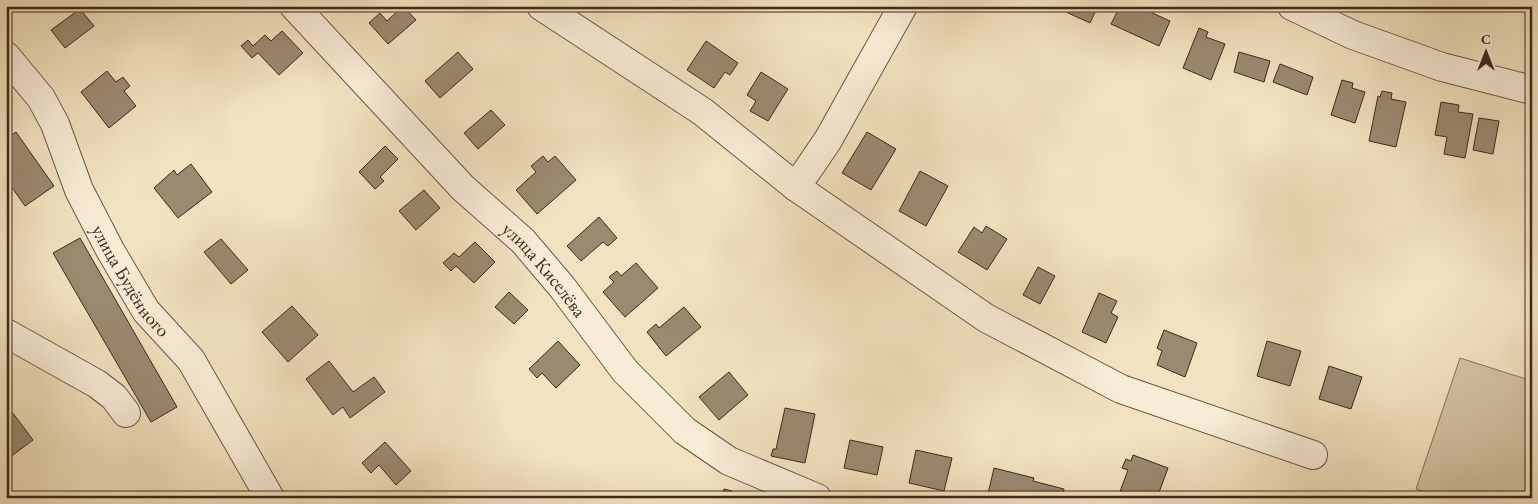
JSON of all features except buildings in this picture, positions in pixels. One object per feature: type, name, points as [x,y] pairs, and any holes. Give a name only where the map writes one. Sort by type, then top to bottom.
[{"type":"street","name":"улица Киселёва","points":[[294,6],[463,188],[523,241],[562,287],[625,371],[685,431],[729,460],[817,498]]},
{"type":"street","points":[[541,6],[703,112],[796,187],[986,318],[1121,389],[1313,455]]},
{"type":"street","points":[[796,187],[828,140],[904,6]]},
{"type":"street","points":[[1292,6],[1353,35],[1442,67],[1532,90]]},
{"type":"street","name":"улица Будённого","points":[[6,56],[40,98],[55,124],[79,190],[110,250],[146,311],[191,360],[270,498]]},
{"type":"street","points":[[6,333],[97,384],[114,397],[126,413]]},
{"type":"shaded area","points":[[1460,358],[1532,381],[1532,498],[1446,498],[1416,489]]}]
